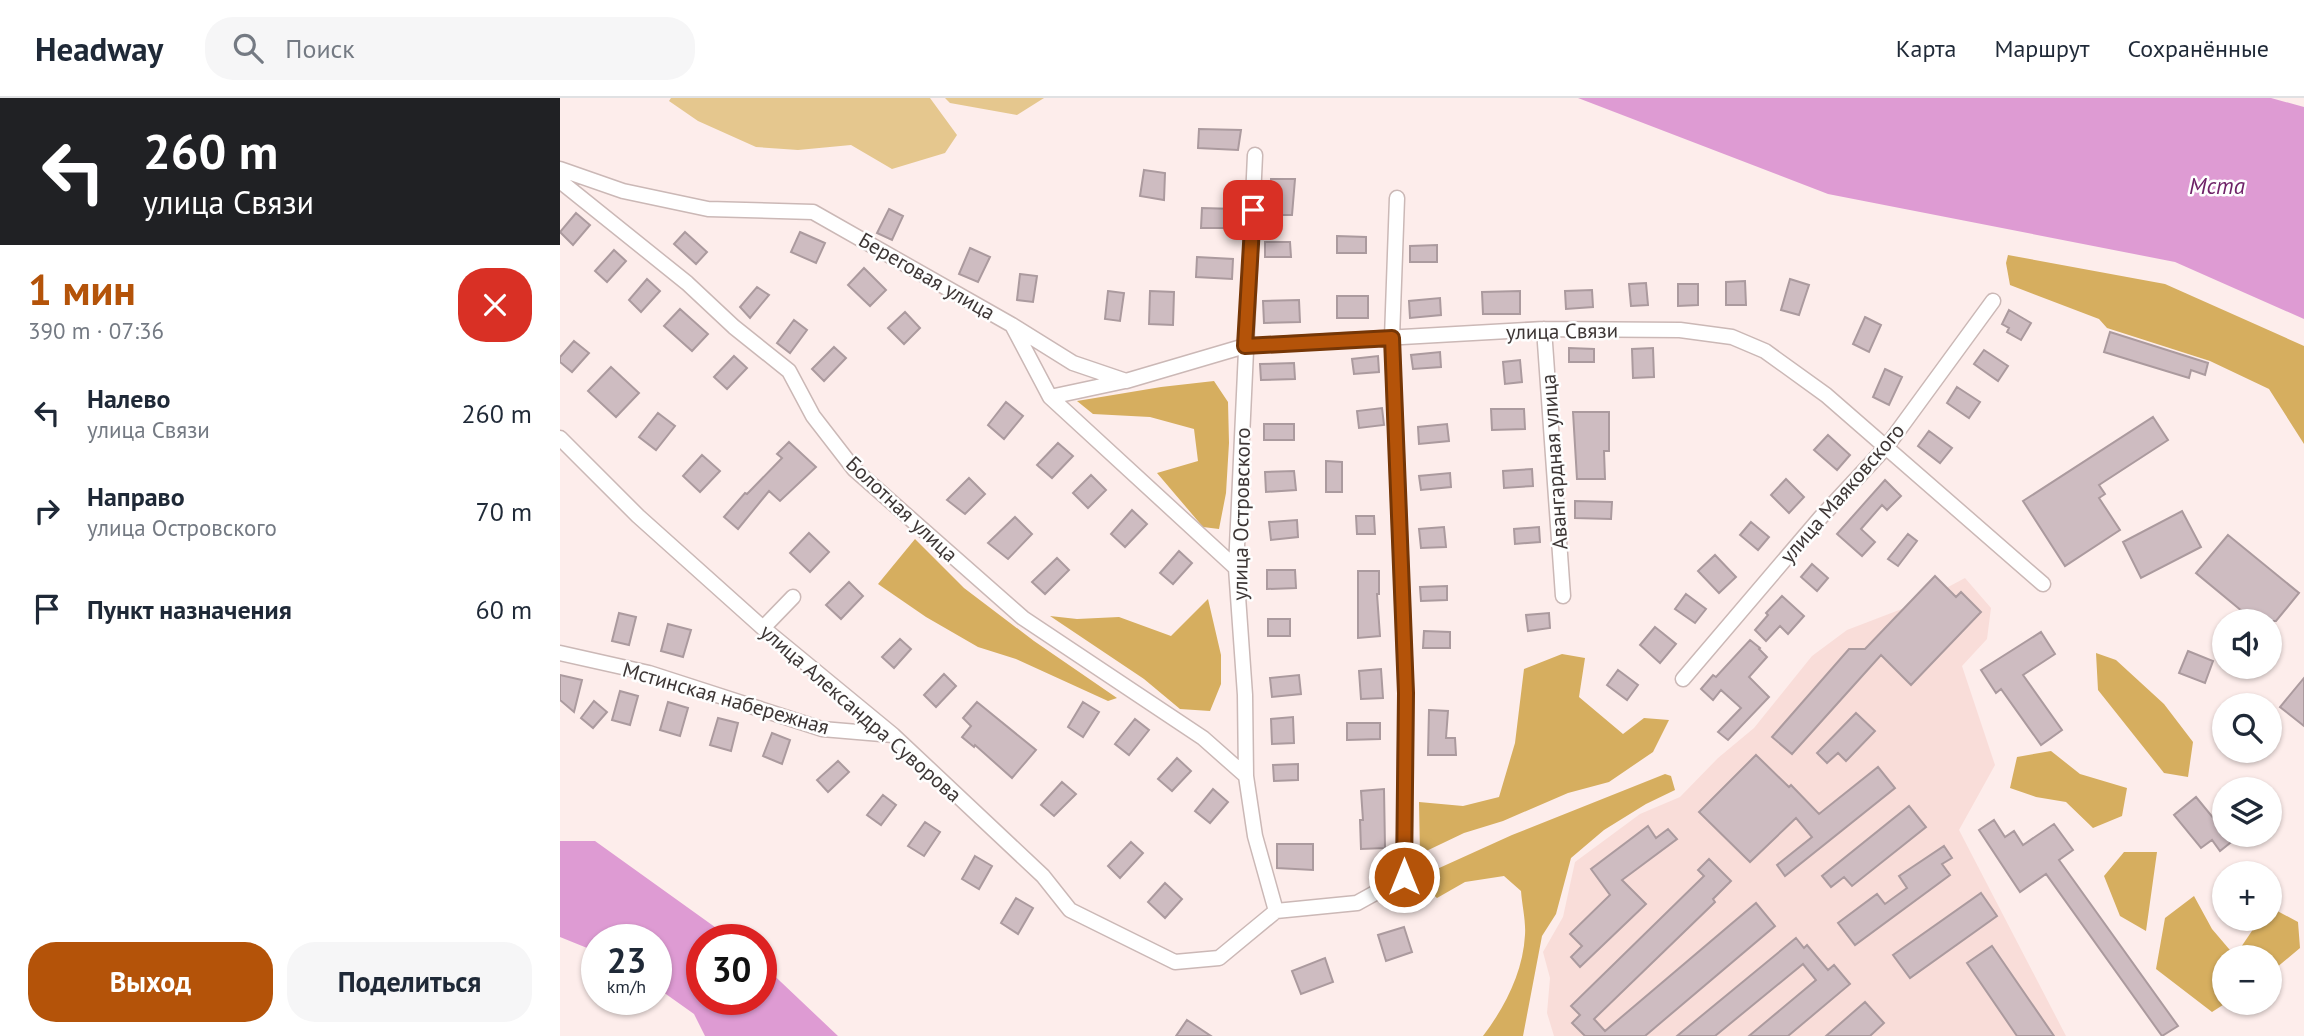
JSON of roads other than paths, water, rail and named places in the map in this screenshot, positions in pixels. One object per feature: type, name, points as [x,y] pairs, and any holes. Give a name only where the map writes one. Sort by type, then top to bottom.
[{"type":"street","name":"улица Островского","points":[[1255,155],[1236,568],[1245,695],[1247,776],[1255,836],[1276,911]]},
{"type":"street","name":"Береговая улица","points":[[560,169],[622,191],[708,209],[813,212],[1012,325],[1050,397],[1236,568]]},
{"type":"street","name":"Болотная улица","points":[[560,181],[687,283],[734,327],[789,371],[813,416],[854,469],[1023,618],[1203,738],[1247,776]]},
{"type":"street","points":[[1276,911],[1357,903],[1404,877],[1406,693],[1392,338],[1397,198]]},
{"type":"street","name":"улица Маяковского","points":[[1683,679],[1821,517],[1887,446],[1993,300]]},
{"type":"street","points":[[1012,325],[1073,363],[1126,381]]},
{"type":"street","name":"улица Связи","points":[[1050,397],[1126,381],[1245,346],[1544,329],[1680,330],[1721,335],[1750,342],[1826,395],[2043,584]]},
{"type":"street","name":"Авангардная улица","points":[[1544,329],[1563,596]]},
{"type":"street","name":"улица Александра Суворова","points":[[560,438],[638,516],[762,628],[893,735],[1043,876],[1070,910],[1175,962],[1219,958],[1276,911]]},
{"type":"street","points":[[762,628],[793,597]]},
{"type":"street","name":"Мстинская набережная","points":[[560,653],[649,673],[822,729],[893,735]]},
{"type":"water","name":"Мста","points":[[1578,98],[2271,98],[2304,107],[2304,319],[2175,262],[1828,194]]},
{"type":"water","points":[[560,841],[595,841],[711,924],[686,924],[686,1008],[672,998],[672,924],[581,924],[581,946],[560,937]]},
{"type":"water","points":[[777,978],[838,1036],[705,1036],[694,1015],[777,1015]]}]
